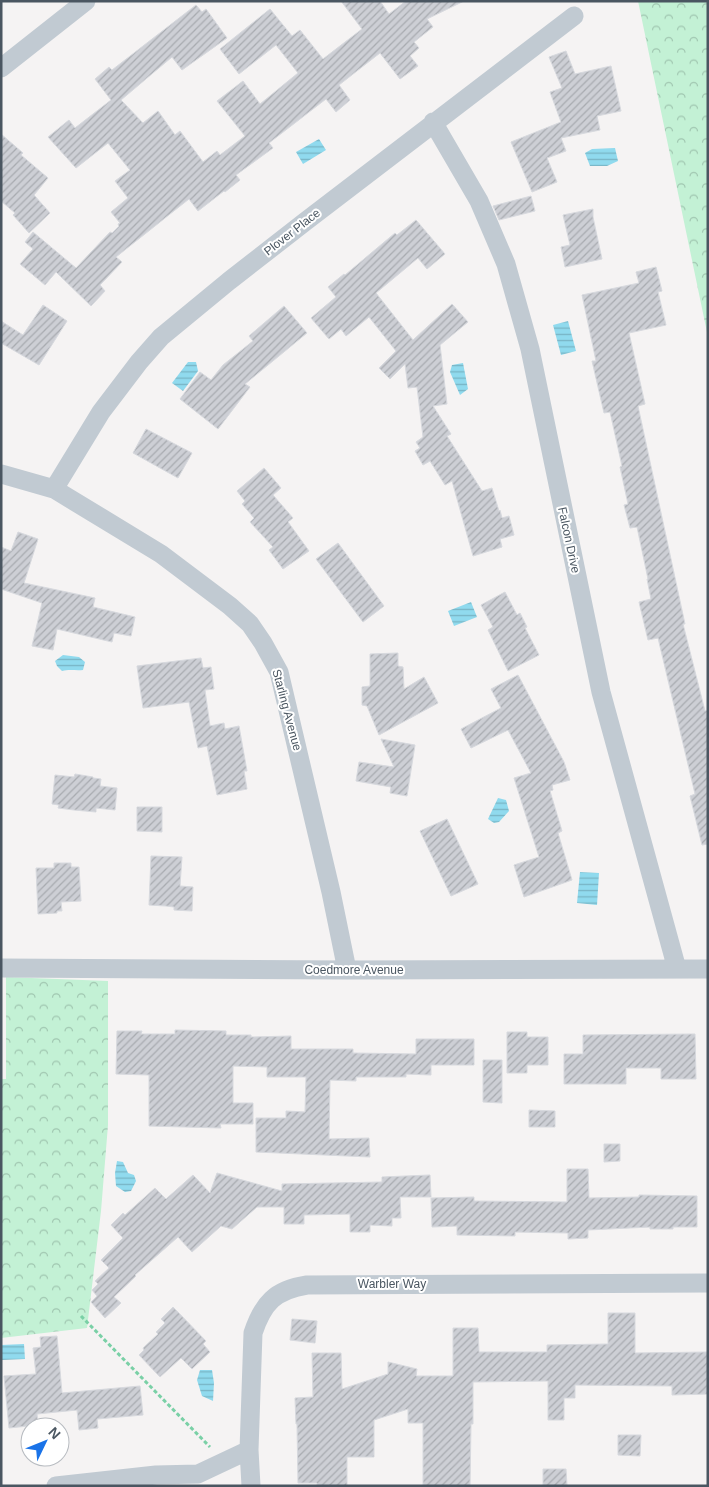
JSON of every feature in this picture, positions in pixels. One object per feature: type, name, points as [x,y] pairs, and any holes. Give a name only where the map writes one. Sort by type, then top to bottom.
[{"type":"street","points":[[1,68],[86,1]]},
{"type":"street","name":"Plover Place","points":[[54,490],[101,412],[139,362],[161,337],[229,281],[433,122],[574,16]]},
{"type":"street","name":"Falcon Drive","points":[[433,122],[479,201],[506,264],[530,349],[601,692],[677,969]]},
{"type":"street","name":"Starling Avenue","points":[[1,474],[54,490],[161,554],[230,606],[250,624],[263,643],[278,672],[347,970]]},
{"type":"street","name":"Coedmore Avenue","points":[[1,968],[347,970],[708,969]]},
{"type":"street","name":"Warbler Way","points":[[251,1486],[249,1450],[253,1333],[258,1316],[267,1303],[277,1295],[294,1287],[307,1285],[708,1283]]},
{"type":"street","points":[[56,1486],[156,1475],[204,1480],[224,1461],[249,1450]]},
{"type":"path","points":[[81,1316],[224,1461]]},
{"type":"green space","points":[[638,1],[708,1],[708,337]]},
{"type":"green space","points":[[6,977],[108,981],[108,1125],[101,1211],[87,1328],[1,1338],[1,1079],[6,1079]]},
{"type":"water","points":[[319,139],[326,150],[303,164],[296,152]]},
{"type":"water","points":[[615,148],[618,161],[607,166],[590,166],[585,153],[592,149]]},
{"type":"water","points":[[568,321],[576,351],[561,355],[553,325]]},
{"type":"water","points":[[188,362],[196,362],[198,371],[183,391],[172,383]]},
{"type":"water","points":[[463,363],[468,389],[460,395],[450,372],[452,365]]},
{"type":"water","points":[[471,602],[477,617],[454,626],[448,611]]},
{"type":"water","points":[[63,655],[79,657],[85,662],[83,670],[62,671],[55,661]]},
{"type":"water","points":[[498,798],[506,800],[509,811],[499,822],[494,823],[488,819]]},
{"type":"water","points":[[580,872],[599,873],[597,905],[577,903]]},
{"type":"water","points":[[117,1161],[123,1162],[128,1173],[134,1175],[136,1181],[131,1191],[125,1192],[116,1186],[115,1173]]},
{"type":"water","points":[[24,1344],[25,1359],[1,1360],[1,1345]]},
{"type":"water","points":[[200,1370],[212,1370],[214,1383],[213,1401],[202,1396],[197,1380]]},
{"type":"building","points":[[341,1],[380,1],[389,14],[406,1],[464,1],[427,19],[433,27],[414,42],[419,48],[410,56],[418,66],[400,79],[380,53],[339,85],[350,100],[336,112],[326,99],[269,143],[273,148],[236,175],[240,180],[225,192],[198,211],[189,199],[116,257],[122,262],[100,285],[105,291],[91,306],[56,272],[45,285],[20,264],[33,249],[25,242],[33,232],[76,268],[110,232],[112,233],[119,226],[118,224],[120,223],[111,212],[128,198],[115,181],[130,170],[108,143],[76,168],[48,137],[69,120],[75,128],[111,100],[95,79],[109,67],[112,70],[196,5],[202,12],[206,9],[227,38],[182,70],[172,57],[121,100],[143,123],[158,111],[175,135],[180,131],[203,162],[217,151],[220,155],[245,136],[217,101],[243,81],[260,104],[298,73],[276,45],[239,74],[220,49],[270,9],[292,36],[300,30],[323,59],[362,29]]},
{"type":"building","points":[[566,51],[575,74],[611,66],[621,111],[597,116],[600,130],[561,138],[566,151],[547,158],[557,182],[532,192],[511,142],[561,122],[550,92],[562,88],[549,57]]},
{"type":"building","points":[[1,134],[23,153],[21,155],[48,178],[34,195],[50,213],[29,233],[13,215],[15,213],[1,201]]},
{"type":"building","points":[[531,196],[535,211],[499,220],[493,206]]},
{"type":"building","points":[[593,209],[602,259],[565,267],[561,247],[570,245],[563,215]]},
{"type":"building","points":[[416,220],[445,254],[427,269],[418,258],[376,293],[413,340],[452,304],[468,322],[440,345],[447,404],[433,406],[451,434],[447,436],[482,491],[492,488],[502,518],[509,516],[514,535],[500,539],[502,547],[473,556],[452,481],[445,485],[430,461],[423,465],[415,451],[420,448],[416,442],[423,437],[417,387],[408,388],[405,364],[390,379],[379,368],[396,351],[369,317],[346,336],[341,329],[329,339],[311,318],[336,297],[328,287],[395,233],[397,235]]},
{"type":"building","points":[[656,267],[662,291],[658,292],[666,325],[629,333],[645,404],[638,406],[685,624],[683,624],[705,711],[708,710],[708,844],[702,845],[690,796],[695,794],[658,638],[648,640],[639,602],[651,599],[648,579],[637,527],[630,528],[624,505],[628,504],[620,467],[622,466],[610,412],[604,413],[592,361],[596,361],[582,295],[639,283],[636,272]]},
{"type":"building","points":[[43,305],[67,321],[39,365],[1,343],[1,321],[23,335]]},
{"type":"building","points":[[284,306],[307,333],[245,384],[250,387],[218,429],[180,399],[200,372],[211,380],[223,365],[253,341],[249,336]]},
{"type":"building","points":[[146,429],[192,453],[178,478],[133,453]]},
{"type":"building","points":[[264,468],[281,488],[273,495],[293,518],[288,522],[309,551],[283,569],[269,550],[273,547],[250,522],[254,518],[242,504],[245,501],[237,491]]},
{"type":"building","points":[[18,532],[38,539],[24,583],[95,598],[93,607],[135,617],[131,636],[114,633],[112,642],[57,629],[53,650],[32,646],[42,603],[1,589],[1,547],[11,551]]},
{"type":"building","points":[[338,543],[384,606],[363,622],[316,559]]},
{"type":"building","points":[[505,592],[517,615],[520,613],[527,627],[525,628],[539,655],[508,671],[488,630],[493,627],[481,605]]},
{"type":"building","points":[[398,653],[398,666],[403,667],[404,689],[424,677],[438,703],[379,735],[367,706],[362,705],[362,687],[370,686],[370,654]]},
{"type":"building","points":[[201,658],[203,668],[211,667],[214,689],[205,690],[210,726],[224,723],[225,729],[239,726],[247,771],[244,771],[247,789],[217,795],[207,746],[198,748],[189,702],[143,708],[137,666]]},
{"type":"building","points":[[518,675],[564,762],[570,780],[552,785],[553,790],[550,791],[562,831],[558,833],[572,880],[524,897],[514,865],[539,857],[514,778],[531,773],[508,730],[471,748],[461,729],[501,708],[491,689]]},
{"type":"building","points":[[381,739],[415,745],[407,796],[390,793],[391,787],[356,781],[359,762],[394,767]]},
{"type":"building","points":[[75,774],[101,779],[100,786],[117,788],[115,810],[96,808],[96,812],[74,810],[58,808],[59,805],[52,804],[55,775],[74,777]]},
{"type":"building","points":[[137,807],[162,807],[162,832],[137,831]]},
{"type":"building","points":[[447,819],[478,884],[451,896],[420,831]]},
{"type":"building","points":[[151,856],[182,857],[180,886],[193,887],[192,911],[149,905]]},
{"type":"building","points":[[54,863],[71,863],[71,867],[79,867],[81,901],[61,902],[62,911],[38,914],[36,868],[54,868]]},
{"type":"building","points":[[175,1030],[226,1031],[226,1035],[251,1035],[251,1037],[291,1036],[291,1049],[353,1049],[353,1053],[416,1054],[416,1039],[474,1039],[474,1065],[431,1065],[431,1075],[406,1074],[406,1077],[356,1077],[356,1081],[330,1080],[329,1139],[369,1138],[370,1157],[256,1152],[256,1118],[286,1118],[286,1111],[305,1112],[306,1077],[267,1077],[267,1067],[233,1066],[233,1103],[253,1103],[253,1124],[220,1124],[221,1128],[149,1126],[149,1075],[116,1074],[117,1031],[142,1031],[141,1034],[175,1034]]},
{"type":"building","points":[[507,1032],[527,1032],[527,1037],[548,1037],[548,1065],[527,1065],[527,1073],[507,1073]]},
{"type":"building","points":[[695,1034],[696,1079],[661,1079],[661,1068],[626,1068],[626,1084],[564,1084],[564,1054],[583,1054],[583,1035]]},
{"type":"building","points":[[483,1060],[502,1060],[502,1103],[483,1102]]},
{"type":"building","points":[[529,1110],[555,1111],[555,1127],[529,1127]]},
{"type":"building","points":[[604,1144],[620,1144],[620,1161],[604,1162]]},
{"type":"building","points":[[567,1169],[588,1169],[589,1198],[639,1197],[639,1195],[697,1196],[697,1227],[588,1230],[588,1238],[568,1239],[568,1233],[515,1232],[515,1236],[457,1235],[457,1226],[432,1227],[431,1198],[474,1197],[474,1201],[567,1202]]},
{"type":"building","points":[[217,1173],[282,1191],[282,1184],[382,1182],[382,1177],[430,1175],[431,1197],[400,1197],[401,1218],[392,1218],[392,1226],[370,1225],[370,1232],[350,1232],[350,1214],[304,1215],[304,1224],[284,1224],[284,1207],[257,1207],[232,1229],[221,1226],[192,1252],[178,1237],[135,1275],[114,1297],[121,1303],[105,1318],[91,1302],[97,1296],[92,1290],[98,1284],[95,1281],[109,1268],[101,1260],[123,1238],[111,1225],[155,1188],[166,1199],[193,1175],[210,1193]]},
{"type":"building","points":[[173,1307],[206,1341],[203,1344],[210,1352],[192,1369],[181,1358],[160,1377],[139,1355],[144,1350],[143,1348],[158,1334],[156,1332],[165,1323],[161,1319]]},
{"type":"building","points":[[608,1313],[635,1313],[635,1353],[708,1352],[708,1394],[672,1395],[672,1386],[575,1385],[575,1398],[564,1398],[564,1420],[548,1420],[548,1381],[473,1382],[470,1486],[423,1486],[423,1423],[408,1423],[408,1409],[374,1420],[374,1457],[347,1457],[347,1486],[317,1486],[317,1483],[298,1483],[295,1398],[313,1397],[312,1353],[341,1353],[342,1389],[388,1374],[388,1362],[417,1369],[416,1376],[453,1376],[453,1328],[478,1328],[479,1352],[547,1352],[547,1345],[608,1344]]},
{"type":"building","points":[[292,1319],[317,1321],[315,1343],[290,1340]]},
{"type":"building","points":[[57,1336],[62,1393],[140,1386],[143,1415],[97,1419],[98,1428],[79,1430],[77,1410],[37,1414],[37,1417],[20,1417],[20,1427],[9,1428],[4,1376],[36,1374],[33,1348],[41,1347],[40,1337]]},
{"type":"building","points":[[618,1435],[641,1435],[640,1456],[618,1455]]},
{"type":"building","points":[[543,1469],[566,1469],[567,1486],[543,1486]]}]
